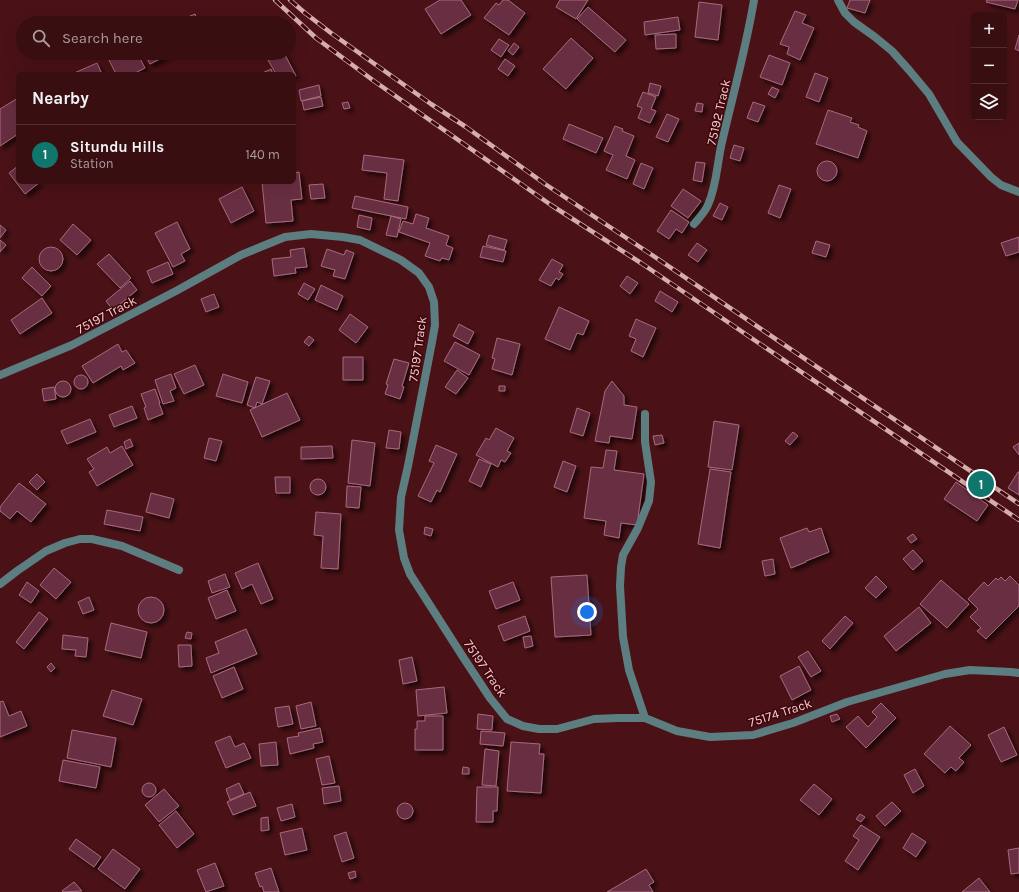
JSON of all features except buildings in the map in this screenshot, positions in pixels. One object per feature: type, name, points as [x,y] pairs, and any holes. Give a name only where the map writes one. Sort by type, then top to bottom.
[{"type":"street","name":"75192 Track","points":[[694,224],[706,209],[713,194],[722,144],[750,25],[754,0]]},
{"type":"street","points":[[838,0],[845,13],[854,22],[892,51],[929,94],[956,142],[1001,185],[1019,192]]},
{"type":"street","name":"75197 Track","points":[[0,376],[72,346],[241,255],[285,237],[311,234],[360,240],[401,260],[419,273],[429,287],[434,302],[432,342],[410,459],[401,497],[399,530],[404,558],[410,574],[490,698],[506,719],[523,726],[539,729],[557,729],[594,720],[645,718]]},
{"type":"street","points":[[645,414],[645,442],[651,482],[650,501],[638,528],[623,555],[620,567],[620,586],[623,637],[629,670],[645,718]]},
{"type":"street","points":[[0,584],[46,551],[65,543],[80,539],[92,539],[122,546],[179,570]]},
{"type":"street","name":"75174 Track","points":[[645,718],[677,731],[710,737],[753,735],[793,723],[847,702],[945,674],[970,670],[1019,673]]},
{"type":"railway","points":[[275,0],[292,16]]},
{"type":"railway","points":[[290,0],[331,33],[545,184],[1019,504]]},
{"type":"railway","points":[[296,19],[316,38],[374,81],[551,205],[641,263],[1019,520]]},
{"type":"place","name":"Situndu Hills","points":[[981,484]]}]
